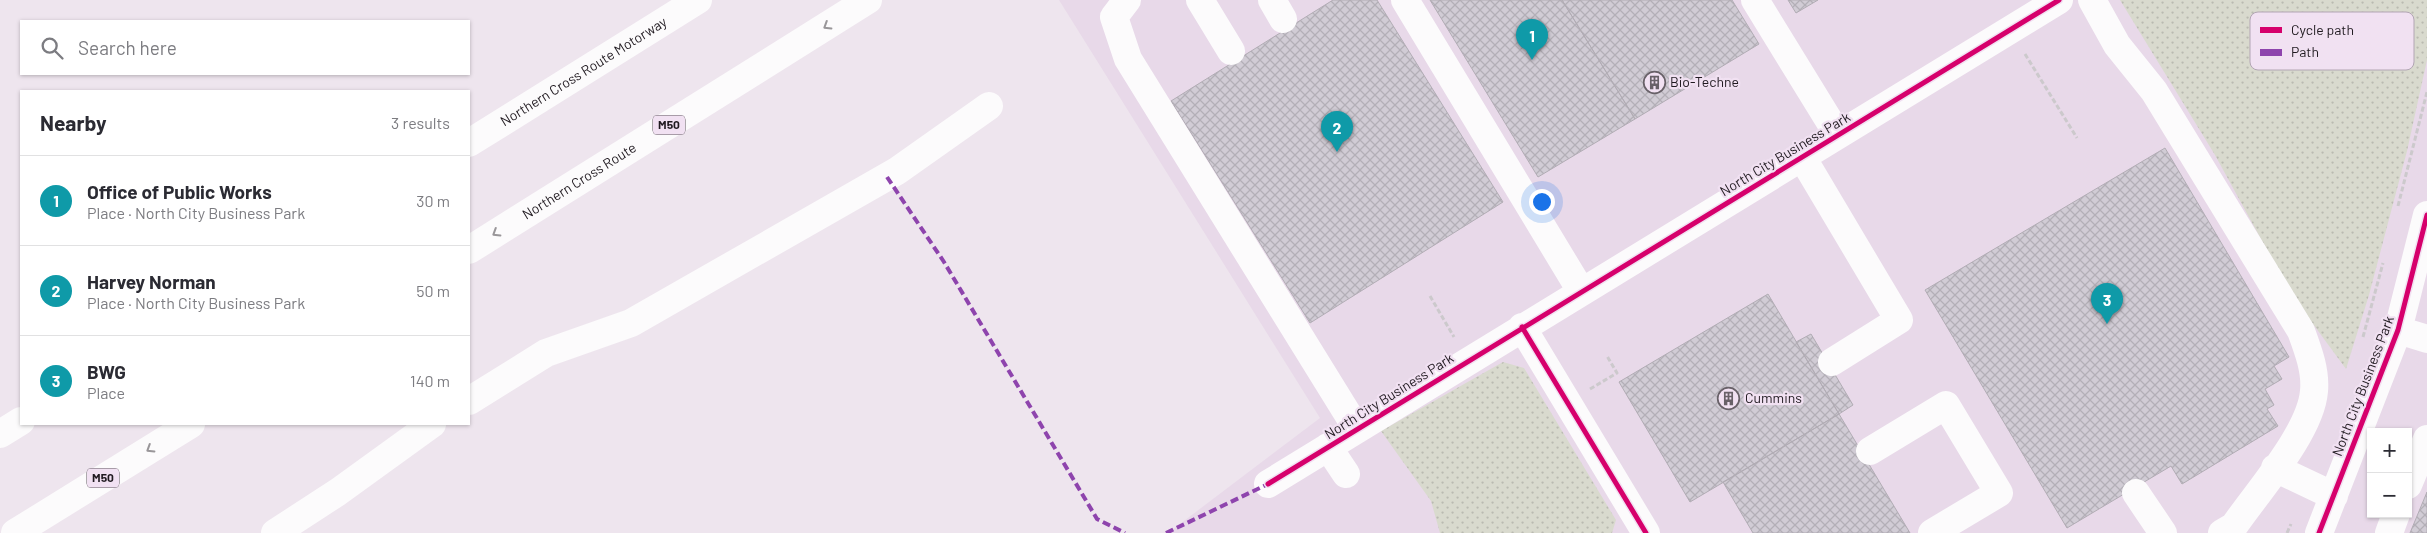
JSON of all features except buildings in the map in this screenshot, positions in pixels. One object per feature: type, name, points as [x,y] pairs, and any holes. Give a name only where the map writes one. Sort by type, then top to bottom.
[{"type":"main road","name":"Northern Cross Route Motorway","points":[[470,142],[698,0]]},
{"type":"main road","name":"Northern Cross Route","points":[[470,249],[868,0]]},
{"type":"main road","points":[[1127,0],[1114,17],[1128,58],[1357,429]]},
{"type":"main road","points":[[1200,0],[1231,52]]},
{"type":"main road","points":[[1405,0],[1581,291]]},
{"type":"main road","points":[[1755,0],[1838,135]]},
{"type":"main road","name":"North City Business Park","points":[[1268,484],[2059,0]]},
{"type":"main road","points":[[2092,0],[2117,45],[2154,91],[2301,331],[2311,360],[2315,390],[2311,409],[2294,442],[2234,526],[2222,533]]},
{"type":"main road","points":[[470,399],[546,353],[631,323],[897,171],[989,106]]},
{"type":"main road","points":[[1802,157],[1900,320],[1832,362]]},
{"type":"main road","name":"North City Business Park","points":[[2319,533],[2398,330],[2427,215]]},
{"type":"main road","points":[[1522,327],[1646,533]]},
{"type":"main road","points":[[2398,330],[2427,339]]},
{"type":"main road","points":[[1870,451],[1946,405],[1999,493],[1932,533]]},
{"type":"main road","points":[[0,434],[20,422]]},
{"type":"main road","name":"M50","points":[[15,533],[190,425]]},
{"type":"main road","points":[[274,533],[338,492],[431,425]]},
{"type":"main road","points":[[2412,475],[2427,439]]},
{"type":"main road","points":[[1328,446],[1346,474]]},
{"type":"main road","points":[[2275,468],[2334,496]]},
{"type":"main road","points":[[2136,493],[2163,533]]},
{"type":"main road","points":[[2388,533],[2394,518]]},
{"type":"path","points":[[2011,30],[2077,138]]},
{"type":"path","points":[[2397,210],[2427,92]]},
{"type":"path","points":[[2360,346],[2385,257]]},
{"type":"path","points":[[1430,296],[1468,360]]},
{"type":"path","points":[[1568,403],[1617,373],[1607,356]]},
{"type":"path","points":[[2287,533],[2307,484]]},
{"type":"shaded area","points":[[1059,0],[2427,0],[2427,533],[1168,533],[1320,418]]},
{"type":"shaded area","points":[[2120,0],[2427,0],[2427,60],[2407,151],[2369,295],[2346,369],[2291,294],[2215,155]]},
{"type":"shaded area","points":[[1503,362],[1524,368],[1616,520],[1612,533],[1440,533],[1431,501],[1381,431]]},
{"type":"marked path","points":[[887,177],[944,262],[1097,519],[1125,533]]},
{"type":"marked path","points":[[1166,533],[1268,484]]},
{"type":"cycle path","points":[[1268,484],[2059,0]]},
{"type":"cycle path","points":[[2319,533],[2398,330],[2427,215]]},
{"type":"cycle path","points":[[1522,327],[1646,533]]},
{"type":"place","name":"Office of Public Works","points":[[1532,60]]},
{"type":"place","name":"Bio-Techne","points":[[1654,82]]},
{"type":"place","name":"Harvey Norman","points":[[1337,152]]},
{"type":"place","name":"BWG","points":[[2107,324]]},
{"type":"place","name":"Cummins","points":[[1729,398]]}]
